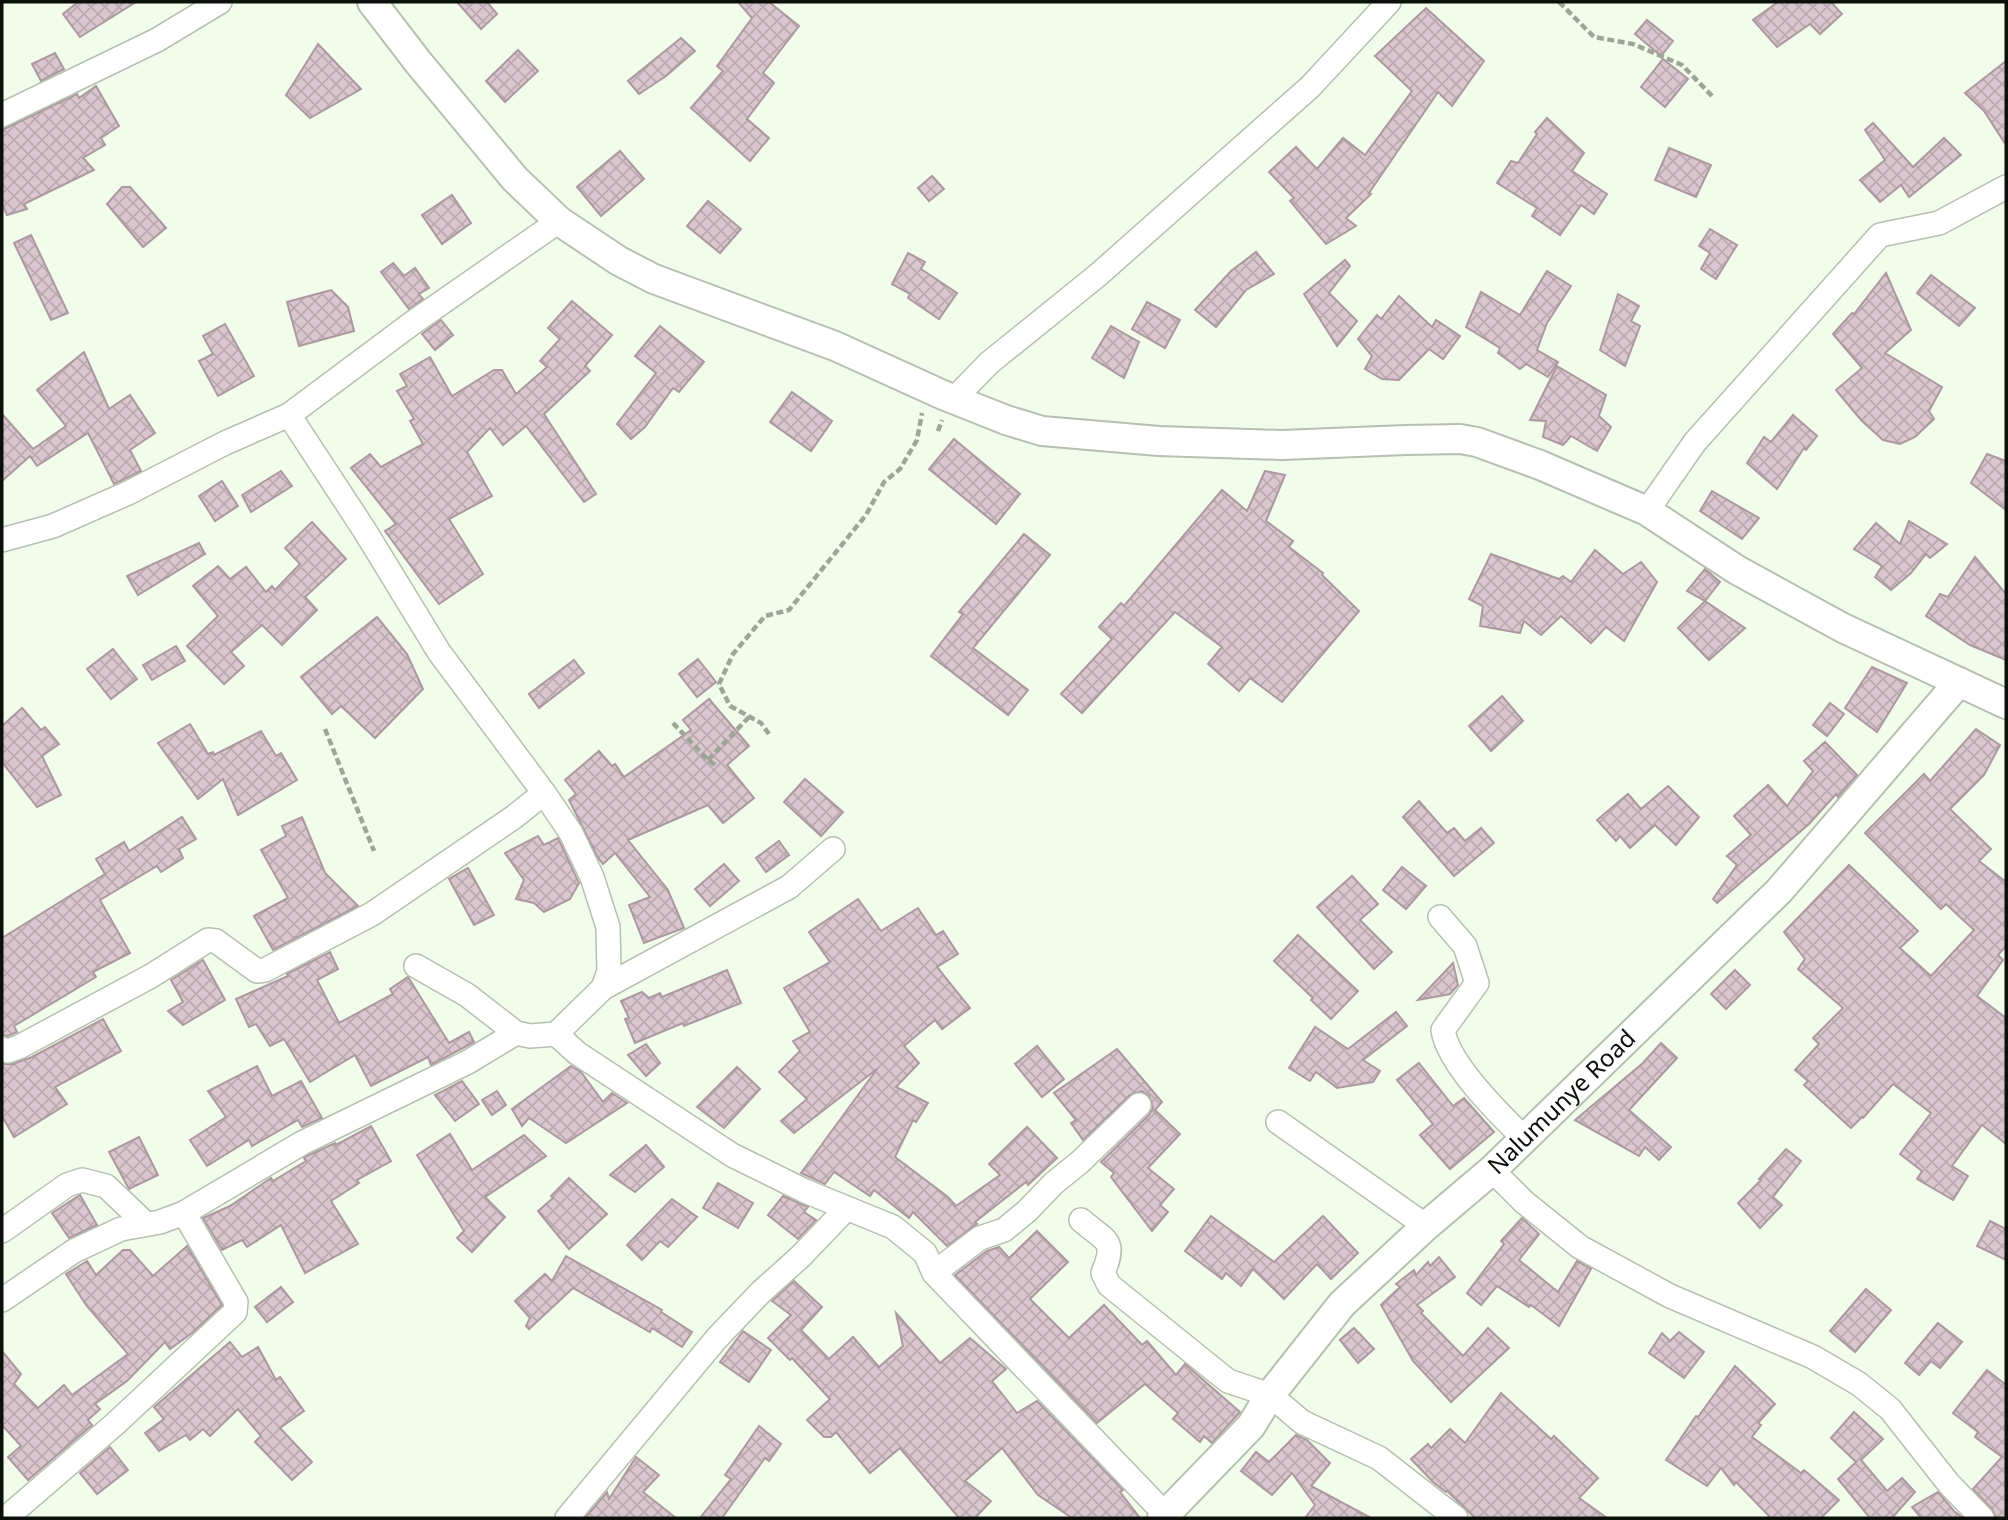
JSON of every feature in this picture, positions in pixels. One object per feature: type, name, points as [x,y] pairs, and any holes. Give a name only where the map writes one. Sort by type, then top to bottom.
[{"type":"street","points":[[2,115],[157,40],[220,2]]},
{"type":"street","points":[[372,2],[418,62],[515,178],[559,220],[619,261],[654,279],[835,346],[945,395],[1006,420],[1042,431],[1066,435],[1282,445],[1460,439],[1477,442],[1647,511],[1737,570],[1843,628],[1959,682],[2004,697]]},
{"type":"street","points":[[945,395],[1098,275],[1310,87],[1389,2]]},
{"type":"street","points":[[1647,511],[1695,442],[1880,235],[1939,223],[2006,187]]},
{"type":"street","points":[[2,540],[53,526],[289,415],[411,324],[559,220]]},
{"type":"street","points":[[289,415],[365,531],[439,652],[544,793],[576,844],[592,877],[608,928],[609,971],[603,988]]},
{"type":"street","name":"Nalumunye Road","points":[[1164,1517],[1251,1426],[1270,1395],[1342,1304],[1525,1139],[1779,891],[1959,682]]},
{"type":"street","points":[[2,1049],[8,1051],[19,1047],[151,976],[208,940],[216,941],[257,971],[265,970],[372,914],[514,817],[544,793]]},
{"type":"street","points":[[416,966],[467,995],[516,1033],[530,1036],[556,1034],[603,988],[789,887],[833,849]]},
{"type":"street","points":[[1440,917],[1465,946],[1478,983],[1443,1030],[1445,1043],[1500,1115],[1525,1139]]},
{"type":"street","points":[[2,1300],[74,1251],[121,1229],[160,1222],[184,1213],[302,1143],[468,1062],[516,1033]]},
{"type":"street","points":[[556,1034],[578,1053],[732,1155],[846,1209],[893,1227],[925,1253],[934,1273],[1164,1517]]},
{"type":"street","points":[[934,1273],[980,1238],[1004,1230],[1020,1217],[1139,1105]]},
{"type":"street","points":[[1278,1122],[1426,1226]]},
{"type":"street","points":[[1492,1170],[1524,1202],[1580,1247],[1670,1296],[1813,1357],[1859,1384],[1890,1409],[1949,1484],[1982,1518]]},
{"type":"street","points":[[2,1231],[67,1185],[82,1180],[106,1186],[145,1223]]},
{"type":"street","points":[[567,1518],[717,1338],[846,1209]]},
{"type":"street","points":[[6,1518],[115,1424],[235,1312],[236,1302],[184,1213]]},
{"type":"street","points":[[1081,1220],[1110,1245],[1111,1253],[1103,1273],[1109,1285],[1228,1381],[1270,1395],[1302,1422],[1379,1458],[1456,1518]]},
{"type":"path","points":[[1559,2],[1594,37],[1633,44],[1682,65],[1714,98]]},
{"type":"path","points":[[769,734],[761,723],[730,706],[719,684],[733,654],[765,616],[789,610],[866,515],[884,481],[900,469],[917,440],[920,416],[945,395]]},
{"type":"path","points":[[708,760],[749,717]]},
{"type":"path","points":[[673,723],[718,767]]},
{"type":"path","points":[[325,729],[374,851]]},
{"type":"building","points":[[78,2],[136,2],[80,37],[63,14]]},
{"type":"building","points":[[457,2],[487,2],[497,14],[481,29]]},
{"type":"building","points":[[738,2],[769,2],[799,26],[763,73],[774,83],[747,119],[769,138],[750,161],[691,108],[723,71],[717,66],[752,18]]},
{"type":"building","points":[[1778,2],[1831,2],[1842,14],[1820,34],[1810,24],[1777,47],[1753,20]]},
{"type":"building","points":[[1426,8],[1484,61],[1452,106],[1438,92],[1369,193],[1371,194],[1346,218],[1356,226],[1326,244],[1290,201],[1294,198],[1269,172],[1296,147],[1317,169],[1343,138],[1365,155],[1412,91],[1375,56]]},
{"type":"building","points":[[1647,20],[1673,41],[1661,56],[1635,34]]},
{"type":"building","points":[[681,38],[695,51],[666,76],[639,94],[628,81]]},
{"type":"building","points":[[318,44],[361,89],[310,118],[286,95]]},
{"type":"building","points":[[518,50],[538,71],[505,102],[486,81]]},
{"type":"building","points":[[55,53],[64,69],[41,81],[32,64]]},
{"type":"building","points":[[1663,59],[1688,79],[1665,107],[1641,87]]},
{"type":"building","points":[[2006,61],[2006,145],[1984,111],[1965,93]]},
{"type":"building","points":[[96,86],[119,126],[101,138],[105,145],[83,158],[94,170],[24,204],[27,209],[7,215],[2,204],[2,130],[77,94],[79,98]]},
{"type":"building","points":[[1547,118],[1584,153],[1572,171],[1607,194],[1594,214],[1581,205],[1560,235],[1532,216],[1537,208],[1497,183],[1511,161],[1518,163],[1537,134],[1535,132]]},
{"type":"building","points":[[1873,123],[1913,167],[1944,138],[1961,155],[1909,197],[1901,185],[1880,202],[1860,180],[1885,160],[1865,130]]},
{"type":"building","points":[[1669,148],[1711,165],[1696,197],[1655,180]]},
{"type":"building","points":[[620,151],[644,179],[601,216],[577,187]]},
{"type":"building","points":[[932,176],[944,189],[929,201],[918,188]]},
{"type":"building","points":[[122,187],[130,187],[166,228],[143,247],[107,204]]},
{"type":"building","points":[[452,195],[471,223],[442,244],[422,215]]},
{"type":"building","points":[[708,201],[741,229],[720,253],[687,226]]},
{"type":"building","points":[[1710,229],[1737,245],[1716,279],[1701,269],[1710,253],[1699,246]]},
{"type":"building","points":[[31,235],[68,313],[51,320],[14,243]]},
{"type":"building","points":[[1256,252],[1274,274],[1246,290],[1216,327],[1195,310],[1231,271]]},
{"type":"building","points":[[908,253],[925,262],[921,269],[957,293],[939,319],[908,298],[910,294],[892,284]]},
{"type":"building","points":[[1345,260],[1350,266],[1329,293],[1357,321],[1337,346],[1304,294]]},
{"type":"building","points":[[393,263],[404,276],[415,268],[429,288],[419,294],[423,299],[409,309],[381,272]]},
{"type":"building","points":[[1547,271],[1571,286],[1547,323],[1537,350],[1558,362],[1548,377],[1526,364],[1520,369],[1498,353],[1500,348],[1466,327],[1481,292],[1520,315]]},
{"type":"building","points":[[1886,273],[1911,330],[1885,353],[1942,387],[1929,411],[1934,419],[1915,437],[1900,444],[1883,440],[1861,420],[1836,390],[1862,368],[1833,334],[1852,313],[1854,314]]},
{"type":"building","points":[[1931,275],[1975,308],[1959,326],[1917,293]]},
{"type":"building","points":[[331,290],[348,307],[354,331],[299,346],[287,302]]},
{"type":"building","points":[[1618,294],[1639,306],[1631,321],[1640,326],[1625,366],[1600,350]]},
{"type":"building","points":[[1399,296],[1432,327],[1436,320],[1460,336],[1443,359],[1429,349],[1399,380],[1382,379],[1365,369],[1372,356],[1358,339],[1377,315],[1381,319]]},
{"type":"building","points":[[572,301],[612,335],[585,366],[590,371],[544,414],[596,494],[584,502],[526,426],[503,445],[490,428],[467,452],[492,496],[449,519],[483,574],[439,604],[385,531],[396,524],[351,468],[370,454],[381,467],[423,444],[410,421],[414,419],[397,391],[407,386],[400,374],[430,357],[452,396],[494,370],[502,370],[516,394],[547,367],[540,361],[560,339],[548,328]]},
{"type":"building","points":[[1147,302],[1180,320],[1165,348],[1132,329]]},
{"type":"building","points":[[441,320],[453,335],[435,350],[422,334]]},
{"type":"building","points":[[225,324],[254,376],[218,396],[199,361],[213,354],[203,336]]},
{"type":"building","points":[[660,326],[704,362],[679,392],[673,388],[645,427],[631,439],[617,424],[656,373],[635,356]]},
{"type":"building","points":[[1111,326],[1139,342],[1124,378],[1092,358]]},
{"type":"building","points":[[84,352],[109,409],[130,395],[155,433],[130,450],[141,471],[114,484],[88,433],[37,466],[30,456],[2,481],[2,414],[33,449],[66,426],[37,390]]},
{"type":"building","points":[[1557,366],[1606,395],[1599,416],[1611,427],[1597,451],[1571,436],[1563,445],[1543,437],[1546,421],[1530,420]]},
{"type":"building","points":[[792,392],[832,421],[811,451],[770,422]]},
{"type":"building","points":[[1793,415],[1817,436],[1806,450],[1804,448],[1777,489],[1747,463],[1764,437],[1771,442]]},
{"type":"building","points":[[954,439],[1020,494],[996,524],[929,469]]},
{"type":"building","points":[[1987,454],[2006,461],[2006,510],[1971,483]]},
{"type":"building","points":[[281,471],[292,486],[251,512],[242,495]]},
{"type":"building","points":[[1265,471],[1285,475],[1266,521],[1293,541],[1289,547],[1323,573],[1322,575],[1359,611],[1282,702],[1250,678],[1239,691],[1208,664],[1222,647],[1175,612],[1082,713],[1061,694],[1112,639],[1099,627],[1121,603],[1124,606],[1222,490],[1247,511]]},
{"type":"building","points":[[222,481],[238,506],[215,521],[199,496]]},
{"type":"building","points":[[1712,491],[1759,518],[1742,539],[1700,511]]},
{"type":"building","points":[[1909,521],[1947,544],[1930,558],[1926,554],[1911,573],[1891,590],[1875,577],[1882,566],[1854,549],[1876,523],[1900,544]]},
{"type":"building","points":[[312,522],[346,559],[305,597],[317,610],[282,645],[262,625],[231,652],[244,666],[224,684],[187,646],[218,616],[193,586],[218,566],[230,579],[246,567],[266,592],[272,586],[275,590],[300,564],[285,548]]},
{"type":"building","points":[[1024,534],[1050,555],[973,648],[1028,690],[1008,715],[931,656],[963,614],[959,612]]},
{"type":"building","points":[[199,543],[205,554],[138,595],[127,576]]},
{"type":"building","points":[[1595,550],[1623,574],[1641,562],[1657,582],[1624,641],[1606,627],[1591,643],[1561,616],[1541,635],[1524,621],[1520,633],[1480,626],[1483,606],[1469,599],[1491,554],[1559,579],[1563,576],[1571,582]]},
{"type":"building","points":[[1975,557],[2006,594],[2006,660],[1970,645],[1926,616],[1940,594],[1948,597]]},
{"type":"building","points":[[1705,569],[1720,582],[1705,601],[1687,591]]},
{"type":"building","points":[[1705,601],[1745,628],[1709,660],[1678,628]]},
{"type":"building","points":[[377,617],[407,654],[423,689],[375,738],[341,706],[332,714],[301,677]]},
{"type":"building","points":[[176,646],[185,661],[152,680],[143,665]]},
{"type":"building","points":[[113,649],[137,679],[111,699],[87,669]]},
{"type":"building","points":[[698,659],[716,682],[697,697],[679,674]]},
{"type":"building","points":[[574,660],[584,673],[539,708],[529,694]]},
{"type":"building","points":[[1872,667],[1907,683],[1877,732],[1845,708]]},
{"type":"building","points":[[1502,696],[1523,721],[1491,751],[1469,726]]},
{"type":"building","points":[[709,699],[749,746],[727,765],[754,798],[723,823],[708,805],[628,840],[668,890],[684,928],[644,943],[629,905],[650,897],[615,853],[603,864],[598,858],[569,800],[576,794],[565,780],[599,751],[612,766],[615,764],[624,777],[691,730],[683,720]]},
{"type":"building","points":[[1830,703],[1844,714],[1827,736],[1813,725]]},
{"type":"building","points":[[22,708],[41,730],[45,727],[59,744],[42,756],[61,795],[37,807],[2,762],[2,726]]},
{"type":"building","points":[[190,724],[208,754],[213,752],[214,755],[261,731],[276,756],[281,753],[297,780],[238,815],[223,779],[198,799],[158,743]]},
{"type":"building","points":[[1976,729],[2000,745],[1984,775],[1950,809],[1991,849],[1979,861],[2006,882],[2006,946],[1998,955],[2003,960],[1977,996],[2006,1018],[2006,1144],[1982,1125],[1952,1166],[1968,1176],[1953,1200],[1917,1179],[1922,1171],[1900,1154],[1931,1113],[1893,1084],[1851,1128],[1804,1085],[1808,1081],[1795,1070],[1819,1044],[1813,1038],[1843,1008],[1798,969],[1805,959],[1784,932],[1849,865],[1918,931],[1900,948],[1931,976],[1974,930],[1946,904],[1941,909],[1865,833],[1924,774],[1930,781]]},
{"type":"building","points":[[1825,742],[1857,775],[1809,824],[1717,903],[1713,899],[1737,865],[1727,856],[1751,835],[1734,816],[1768,785],[1787,806],[1813,771],[1804,761]]},
{"type":"building","points":[[805,779],[843,812],[821,836],[784,802]]},
{"type":"building","points":[[1668,786],[1699,817],[1676,845],[1655,825],[1630,848],[1620,836],[1616,841],[1597,820],[1628,794],[1641,809]]},
{"type":"building","points":[[1419,801],[1447,833],[1454,828],[1465,841],[1481,828],[1494,843],[1454,876],[1403,817]]},
{"type":"building","points":[[182,817],[196,839],[179,849],[183,858],[161,872],[157,866],[100,900],[130,953],[93,972],[96,977],[14,1026],[17,1032],[8,1036],[2,1035],[2,938],[105,874],[96,859],[124,842],[129,851]]},
{"type":"building","points":[[302,817],[325,873],[358,906],[273,950],[254,916],[288,898],[261,850],[286,836],[282,826]]},
{"type":"building","points":[[538,836],[544,845],[558,838],[579,883],[570,899],[544,912],[534,903],[516,899],[524,880],[505,853]]},
{"type":"building","points":[[779,841],[789,855],[766,872],[756,858]]},
{"type":"building","points":[[724,864],[739,881],[710,906],[695,889]]},
{"type":"building","points":[[1402,867],[1426,886],[1406,909],[1383,890]]},
{"type":"building","points":[[468,868],[494,915],[474,925],[449,879]]},
{"type":"building","points":[[1352,876],[1378,904],[1360,920],[1392,952],[1374,969],[1317,907]]},
{"type":"building","points":[[858,899],[881,931],[918,908],[936,935],[943,931],[958,954],[937,967],[970,1008],[942,1029],[935,1020],[904,1046],[919,1063],[896,1087],[928,1103],[916,1122],[913,1120],[895,1157],[956,1206],[1000,1175],[989,1164],[1027,1127],[1057,1158],[1028,1185],[1026,1182],[947,1246],[913,1212],[909,1218],[874,1190],[870,1196],[834,1172],[825,1184],[801,1173],[877,1069],[794,1133],[781,1121],[807,1099],[779,1072],[800,1051],[793,1041],[810,1032],[784,988],[830,962],[809,932]]},
{"type":"building","points":[[1298,935],[1358,991],[1331,1019],[1274,961]]},
{"type":"building","points":[[330,952],[338,969],[317,980],[339,1023],[393,994],[390,989],[408,977],[449,1043],[469,1032],[474,1042],[431,1065],[428,1057],[371,1086],[355,1055],[310,1082],[284,1039],[270,1046],[256,1024],[249,1027],[236,999],[288,976],[287,974]]},
{"type":"building","points":[[203,960],[225,1000],[183,1025],[168,1011],[183,1002],[171,980]]},
{"type":"building","points":[[1453,963],[1458,985],[1450,994],[1418,1000]]},
{"type":"building","points":[[727,970],[741,1003],[635,1043],[625,1019],[629,1018],[621,1001],[642,992],[649,998],[660,993],[662,997]]},
{"type":"building","points":[[1735,970],[1750,985],[1726,1009],[1711,994]]},
{"type":"building","points":[[1396,1012],[1407,1026],[1363,1060],[1380,1071],[1373,1082],[1337,1088],[1316,1072],[1310,1081],[1289,1068],[1315,1027],[1348,1049]]},
{"type":"building","points":[[103,1019],[121,1051],[55,1087],[67,1104],[14,1137],[2,1116],[2,1064],[13,1064],[32,1057]]},
{"type":"building","points":[[1661,1043],[1677,1058],[1629,1110],[1671,1147],[1659,1160],[1645,1147],[1639,1156],[1575,1120],[1643,1063]]},
{"type":"building","points":[[646,1044],[660,1063],[646,1076],[628,1055]]},
{"type":"building","points":[[1037,1046],[1064,1079],[1042,1097],[1015,1064]]},
{"type":"building","points":[[1117,1049],[1162,1102],[1155,1110],[1180,1134],[1148,1168],[1174,1189],[1160,1205],[1168,1212],[1152,1231],[1111,1177],[1114,1173],[1101,1162],[1149,1115],[1153,1108],[1149,1096],[1142,1091],[1130,1095],[1083,1140],[1071,1123],[1076,1120],[1054,1093]]},
{"type":"building","points":[[1419,1063],[1453,1106],[1464,1098],[1494,1132],[1450,1169],[1420,1135],[1433,1124],[1397,1080]]},
{"type":"building","points":[[257,1066],[272,1096],[301,1081],[322,1118],[302,1127],[298,1120],[252,1146],[249,1140],[207,1166],[190,1140],[226,1117],[208,1091]]},
{"type":"building","points":[[571,1066],[581,1072],[603,1102],[612,1093],[627,1103],[566,1143],[529,1118],[522,1126],[512,1109]]},
{"type":"building","points":[[737,1067],[760,1089],[724,1128],[697,1107]]},
{"type":"building","points":[[462,1081],[479,1104],[455,1121],[435,1095]]},
{"type":"building","points":[[497,1091],[506,1105],[492,1115],[482,1100]]},
{"type":"building","points":[[371,1126],[391,1161],[357,1180],[359,1183],[331,1201],[358,1244],[305,1273],[281,1225],[247,1247],[242,1240],[222,1250],[203,1218],[230,1206],[271,1178],[273,1181],[306,1161],[304,1158],[309,1155],[335,1143],[336,1145]]},
{"type":"building","points":[[450,1134],[472,1170],[524,1135],[546,1156],[485,1197],[505,1217],[472,1252],[457,1238],[464,1231],[417,1155]]},
{"type":"building","points":[[139,1137],[158,1175],[129,1189],[109,1152]]},
{"type":"building","points":[[646,1145],[664,1167],[635,1192],[610,1175]]},
{"type":"building","points":[[1786,1149],[1801,1161],[1773,1197],[1782,1205],[1760,1228],[1738,1203]]},
{"type":"building","points":[[569,1178],[607,1214],[569,1249],[538,1211]]},
{"type":"building","points":[[718,1183],[753,1203],[738,1228],[703,1208]]},
{"type":"building","points":[[80,1195],[97,1225],[69,1238],[52,1213]]},
{"type":"building","points":[[783,1196],[808,1207],[804,1212],[816,1220],[798,1239],[768,1215]]},
{"type":"building","points":[[672,1199],[697,1217],[668,1247],[660,1241],[642,1260],[627,1245]]},
{"type":"building","points":[[1211,1216],[1274,1262],[1323,1216],[1358,1253],[1331,1279],[1317,1264],[1284,1299],[1253,1269],[1241,1286],[1226,1273],[1222,1279],[1185,1251]]},
{"type":"building","points":[[1522,1218],[1539,1234],[1519,1260],[1558,1292],[1577,1261],[1591,1269],[1559,1326],[1531,1305],[1529,1307],[1497,1286],[1481,1305],[1467,1293],[1504,1244],[1501,1241]]},
{"type":"building","points":[[1990,1221],[2006,1229],[2006,1260],[1977,1246]]},
{"type":"building","points":[[1037,1231],[1068,1262],[1030,1299],[1069,1338],[1104,1305],[1142,1345],[1147,1341],[1176,1375],[1185,1364],[1240,1412],[1212,1443],[1204,1436],[1200,1442],[1173,1419],[1178,1413],[1145,1384],[1097,1423],[955,1275],[987,1251],[999,1247],[1009,1258]]},
{"type":"building","points":[[187,1246],[222,1305],[170,1349],[165,1342],[127,1381],[95,1404],[100,1409],[88,1420],[92,1425],[28,1480],[8,1457],[21,1446],[2,1425],[2,1351],[21,1374],[14,1384],[38,1408],[64,1385],[72,1395],[128,1354],[86,1305],[66,1274],[87,1261],[96,1275],[123,1250],[130,1250],[153,1276]]},
{"type":"building","points":[[566,1256],[662,1310],[661,1312],[692,1332],[682,1347],[652,1328],[650,1332],[573,1288],[529,1329],[526,1326],[530,1318],[515,1301],[545,1274],[552,1281]]},
{"type":"building","points":[[1439,1257],[1455,1277],[1417,1305],[1423,1311],[1421,1313],[1463,1356],[1488,1328],[1509,1348],[1451,1402],[1413,1361],[1381,1305],[1400,1287],[1396,1284],[1414,1270],[1416,1275],[1428,1262],[1430,1266]]},
{"type":"building","points":[[794,1281],[822,1307],[801,1330],[829,1359],[853,1337],[879,1367],[903,1346],[896,1313],[940,1363],[970,1338],[1006,1369],[992,1381],[1017,1413],[1037,1401],[1123,1490],[1120,1492],[1140,1518],[1072,1518],[1038,1495],[1002,1448],[965,1481],[991,1501],[975,1518],[959,1518],[900,1448],[870,1473],[836,1432],[831,1437],[824,1437],[807,1420],[830,1399],[792,1358],[790,1360],[768,1338],[791,1315],[772,1301]]},
{"type":"building","points":[[281,1287],[293,1302],[267,1322],[255,1307]]},
{"type":"building","points":[[1866,1289],[1891,1310],[1855,1352],[1830,1331]]},
{"type":"building","points":[[1938,1323],[1962,1342],[1940,1368],[1931,1361],[1919,1375],[1905,1363]]},
{"type":"building","points":[[1354,1328],[1374,1349],[1358,1363],[1340,1340]]},
{"type":"building","points":[[743,1331],[771,1350],[749,1382],[720,1362]]},
{"type":"building","points":[[1679,1332],[1704,1352],[1684,1378],[1649,1353],[1662,1333],[1670,1341]]},
{"type":"building","points":[[230,1342],[242,1357],[258,1347],[276,1380],[280,1377],[304,1411],[280,1428],[312,1462],[292,1480],[255,1442],[261,1436],[238,1409],[210,1436],[203,1429],[190,1440],[186,1435],[159,1451],[145,1433],[164,1419],[154,1407]]},
{"type":"building","points":[[1735,1366],[1775,1404],[1758,1423],[1761,1425],[1752,1437],[1801,1473],[1804,1470],[1839,1500],[1821,1518],[1771,1518],[1736,1482],[1734,1485],[1721,1468],[1707,1486],[1666,1460]]},
{"type":"building","points":[[1987,1370],[2006,1385],[2006,1518],[1996,1518],[1992,1509],[1973,1489],[2002,1457],[1975,1437],[1978,1432],[1953,1413]]},
{"type":"building","points":[[1501,1393],[1551,1439],[1554,1436],[1598,1478],[1579,1498],[1607,1518],[1475,1518],[1411,1459],[1428,1444],[1431,1448],[1450,1429],[1465,1443]]},
{"type":"building","points":[[1854,1412],[1883,1439],[1861,1460],[1887,1491],[1902,1478],[1915,1492],[1892,1518],[1870,1518],[1838,1479],[1856,1462],[1831,1438]]},
{"type":"building","points":[[759,1426],[781,1444],[769,1461],[765,1458],[722,1518],[700,1518],[731,1479],[725,1475]]},
{"type":"building","points":[[1296,1435],[1307,1440],[1330,1463],[1311,1486],[1371,1518],[1305,1518],[1315,1505],[1292,1473],[1272,1495],[1241,1471],[1256,1452],[1269,1462]]},
{"type":"building","points":[[110,1447],[128,1470],[97,1494],[80,1473]]},
{"type":"building","points":[[636,1457],[659,1475],[643,1492],[676,1518],[585,1518],[607,1492],[609,1499]]},
{"type":"building","points":[[1938,1492],[1963,1518],[1921,1518],[1912,1507]]}]
